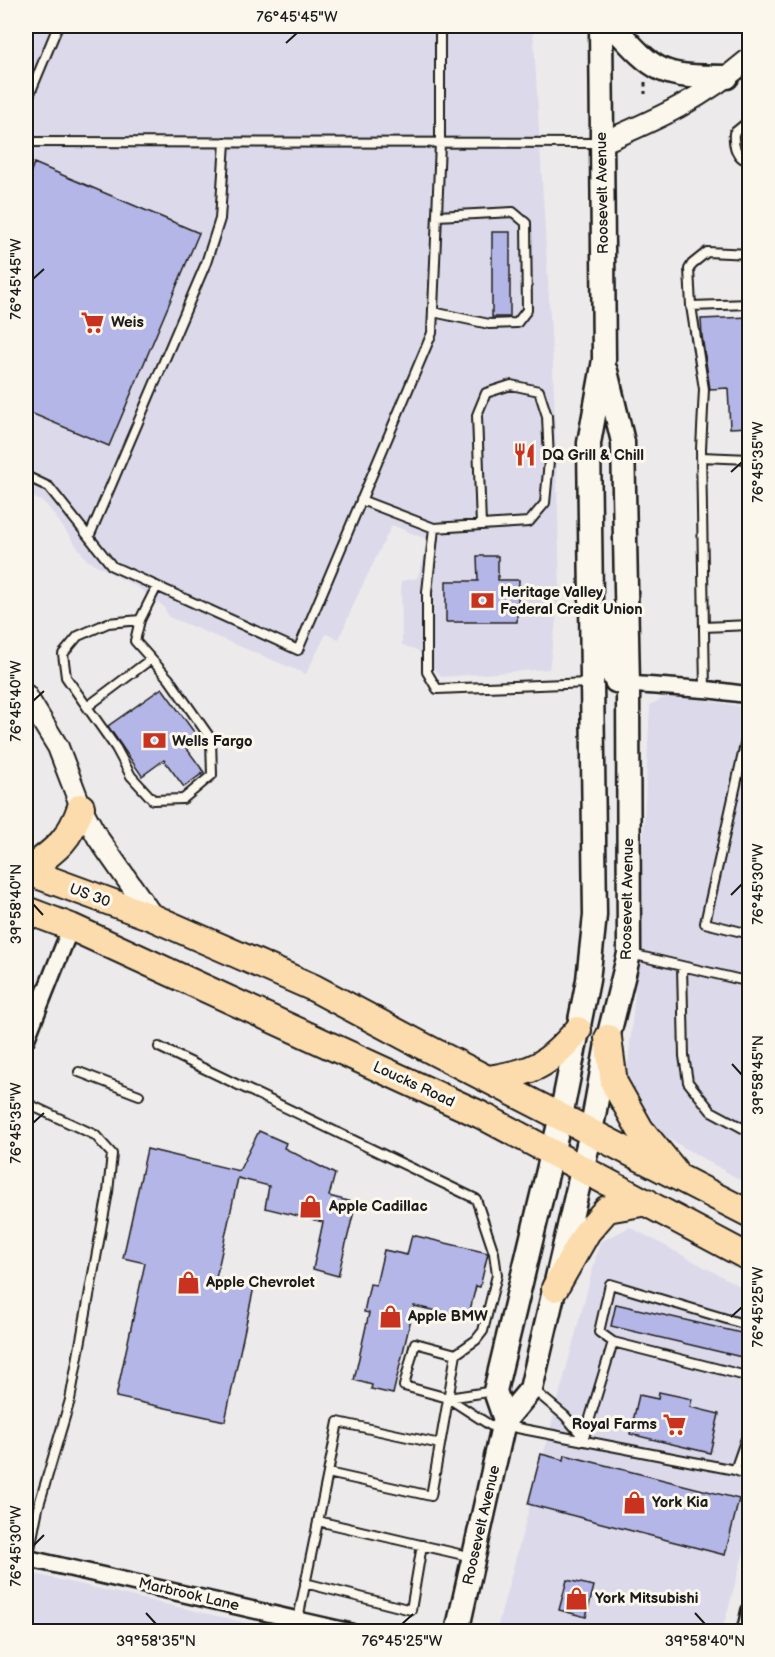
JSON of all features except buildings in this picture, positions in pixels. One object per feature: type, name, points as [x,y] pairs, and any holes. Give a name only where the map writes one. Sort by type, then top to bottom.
[{"type":"highway","points":[[26,871],[58,848],[74,826],[81,807]]},
{"type":"highway","name":"US 30","points":[[26,871],[154,918],[314,988],[750,1214]]},
{"type":"highway","points":[[26,910],[71,927]]},
{"type":"highway","name":"Loucks Road","points":[[71,927],[481,1115],[750,1258]]},
{"type":"highway","points":[[488,1079],[518,1074],[536,1068],[560,1052],[578,1030]]},
{"type":"highway","points":[[608,1038],[614,1083],[640,1129],[681,1179]]},
{"type":"highway","points":[[555,1288],[587,1232],[607,1209],[647,1202]]},
{"type":"main road","name":"Roosevelt Avenue","points":[[495,1391],[561,1116],[593,948],[595,915],[589,442],[604,360],[601,26]]},
{"type":"main road","points":[[613,26],[641,56],[654,67],[667,73],[684,76],[742,66]]},
{"type":"main road","name":"Roosevelt Avenue","points":[[457,1632],[503,1426],[531,1389],[591,1132],[608,1038],[629,954],[628,684],[623,442],[604,360]]},
{"type":"main road","points":[[589,476],[603,514],[610,670],[616,681],[628,684]]},
{"type":"main road","points":[[495,1391],[503,1426]]},
{"type":"street","points":[[601,143],[674,111],[742,66]]},
{"type":"street","points":[[628,684],[750,695]]},
{"type":"street","points":[[26,695],[58,747],[81,807],[98,838],[154,918]]},
{"type":"street","points":[[26,1040],[71,927]]},
{"type":"street","points":[[26,994],[42,1000]]},
{"type":"street","name":"Marbrook Lane","points":[[26,1562],[298,1618],[351,1632]]},
{"type":"street","points":[[745,1632],[750,1610]]},
{"type":"lane","points":[[26,103],[58,26]]},
{"type":"lane","points":[[26,476],[49,487],[112,566],[298,650],[432,333],[440,143],[440,26]]},
{"type":"lane","points":[[750,120],[734,133],[734,142],[736,151],[744,160],[750,161]]},
{"type":"lane","points":[[26,142],[601,143]]},
{"type":"lane","points":[[89,537],[206,263],[220,219],[225,142]]},
{"type":"lane","points":[[433,312],[489,324],[517,323],[527,310],[526,223],[513,212],[437,216]]},
{"type":"lane","points":[[705,690],[701,457],[704,389],[691,306],[689,269],[706,252],[750,254]]},
{"type":"lane","points":[[691,306],[750,304]]},
{"type":"lane","points":[[362,500],[434,528],[529,522],[545,503],[549,461],[547,416],[540,391],[511,385],[486,393],[477,415],[481,525]]},
{"type":"lane","points":[[701,457],[750,459]]},
{"type":"lane","points":[[434,528],[426,592],[427,672],[437,689],[592,683]]},
{"type":"lane","points":[[140,620],[108,623],[78,636],[63,654],[66,677],[116,748],[131,776],[153,800],[183,799],[212,775],[211,739],[169,679],[135,641],[140,620],[157,586]]},
{"type":"lane","points":[[704,627],[750,625]]},
{"type":"lane","points":[[87,707],[151,659]]},
{"type":"lane","points":[[750,722],[705,923],[750,934]]},
{"type":"lane","points":[[629,954],[750,982]]},
{"type":"lane","points":[[682,966],[684,1056],[688,1082],[711,1111],[750,1132]]},
{"type":"lane","points":[[159,1047],[476,1198],[494,1253],[497,1275],[483,1331],[476,1340],[456,1354],[432,1496],[328,1473]]},
{"type":"lane","points":[[79,1072],[139,1095]]},
{"type":"lane","points":[[26,1103],[94,1135],[112,1154],[108,1192],[70,1400],[38,1508],[26,1562]]},
{"type":"lane","points":[[750,1326],[610,1284],[599,1332],[612,1342],[750,1377]]},
{"type":"lane","points":[[584,1440],[612,1342]]},
{"type":"lane","points":[[456,1354],[415,1343],[404,1386],[448,1398],[503,1426],[735,1470],[750,1476]]},
{"type":"lane","points":[[531,1389],[537,1391],[565,1416],[584,1440]]},
{"type":"lane","points":[[448,1398],[495,1391]]},
{"type":"lane","points":[[298,1618],[338,1422],[440,1444]]},
{"type":"lane","points":[[735,1470],[750,1427]]},
{"type":"lane","points":[[318,1521],[473,1557]]},
{"type":"lane","points":[[305,1583],[411,1610],[422,1545]]},
{"type":"path","points":[[644,79],[645,94]]},
{"type":"shaded area","points":[[35,26],[533,26],[553,367],[560,594],[549,669],[442,677],[417,650],[402,645],[401,581],[417,578],[423,561],[426,539],[392,525],[339,639],[326,634],[306,674],[169,617],[163,606],[137,587],[87,560],[46,504],[26,493],[26,46]]},
{"type":"shaded area","points":[[671,694],[749,708],[749,1185],[662,1135],[627,1075],[636,982],[650,705]]},
{"type":"shaded area","points":[[630,1227],[749,1291],[749,1534],[722,1631],[496,1632],[600,1242]]},
{"type":"shaded area","points":[[26,1572],[283,1631],[26,1631]]},
{"type":"place","name":"Weis","points":[[93,322]]},
{"type":"place","name":"DQ Grill & Chill","points":[[524,455]]},
{"type":"place","name":"Heritage Valley Federal Credit Union","points":[[482,601]]},
{"type":"place","name":"Wells Fargo","points":[[154,741]]},
{"type":"place","name":"Apple Cadillac","points":[[311,1206]]},
{"type":"place","name":"Apple Chevrolet","points":[[188,1282]]},
{"type":"place","name":"Apple BMW","points":[[390,1316]]},
{"type":"place","name":"Royal Farms","points":[[675,1424]]},
{"type":"place","name":"York Kia","points":[[634,1502]]},
{"type":"place","name":"York Mitsubishi","points":[[577,1598]]}]
